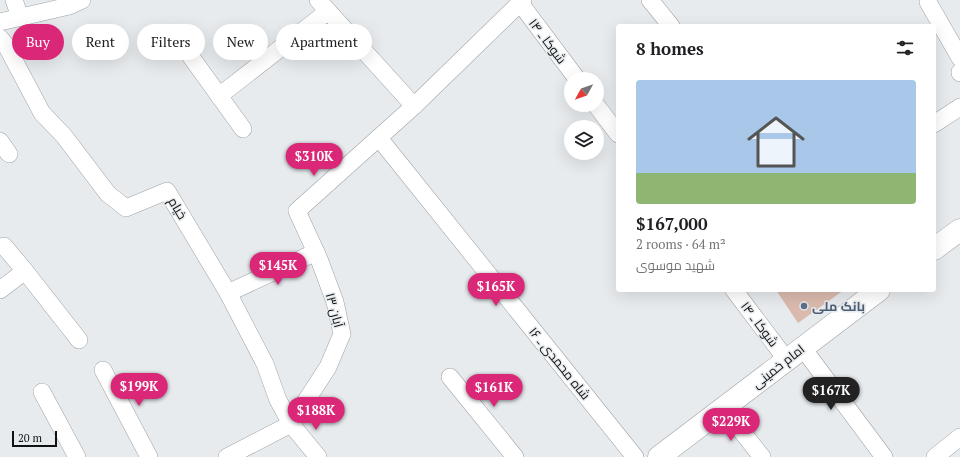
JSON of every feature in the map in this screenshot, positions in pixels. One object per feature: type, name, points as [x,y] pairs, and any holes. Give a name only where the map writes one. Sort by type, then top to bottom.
[{"type":"main road","points":[[936,248],[960,230]]},
{"type":"main road","name":"امام خمینی","points":[[659,457],[876,292]]},
{"type":"street","points":[[14,0],[20,17]]},
{"type":"street","points":[[0,22],[69,6],[82,0]]},
{"type":"street","points":[[650,0],[669,24]]},
{"type":"street","points":[[928,2],[960,58]]},
{"type":"street","name":"شوکا ـ ۱۴","points":[[514,4],[571,72]]},
{"type":"street","name":"۱۳ آبان","points":[[227,457],[291,424],[328,367],[342,334],[335,302],[316,252],[297,210],[414,106],[514,4]]},
{"type":"street","points":[[219,96],[322,6],[414,106]]},
{"type":"street","name":"خیام","points":[[3,42],[42,113],[64,136],[108,194],[126,208],[167,191],[228,293],[265,364],[278,400],[291,424],[318,457]]},
{"type":"street","points":[[193,60],[244,129]]},
{"type":"street","points":[[936,123],[960,108]]},
{"type":"street","points":[[601,112],[616,131]]},
{"type":"street","name":"شاه محمدی ـ ۱۶","points":[[379,138],[635,457]]},
{"type":"street","points":[[4,246],[79,340]]},
{"type":"street","points":[[228,293],[316,252]]},
{"type":"street","points":[[0,290],[25,271]]},
{"type":"street","name":"شوکا ـ ۱۴","points":[[736,292],[794,353],[884,457]]},
{"type":"street","points":[[103,370],[149,457]]},
{"type":"street","points":[[450,377],[515,457]]},
{"type":"street","points":[[42,392],[76,457]]},
{"type":"street","points":[[723,408],[762,457]]},
{"type":"street","points":[[935,457],[960,437]]},
{"type":"building","name":"بانک ملی","points":[[777,292],[841,292],[798,323]]},
{"type":"place","name":"بانک ملی","points":[[804,306]]}]
